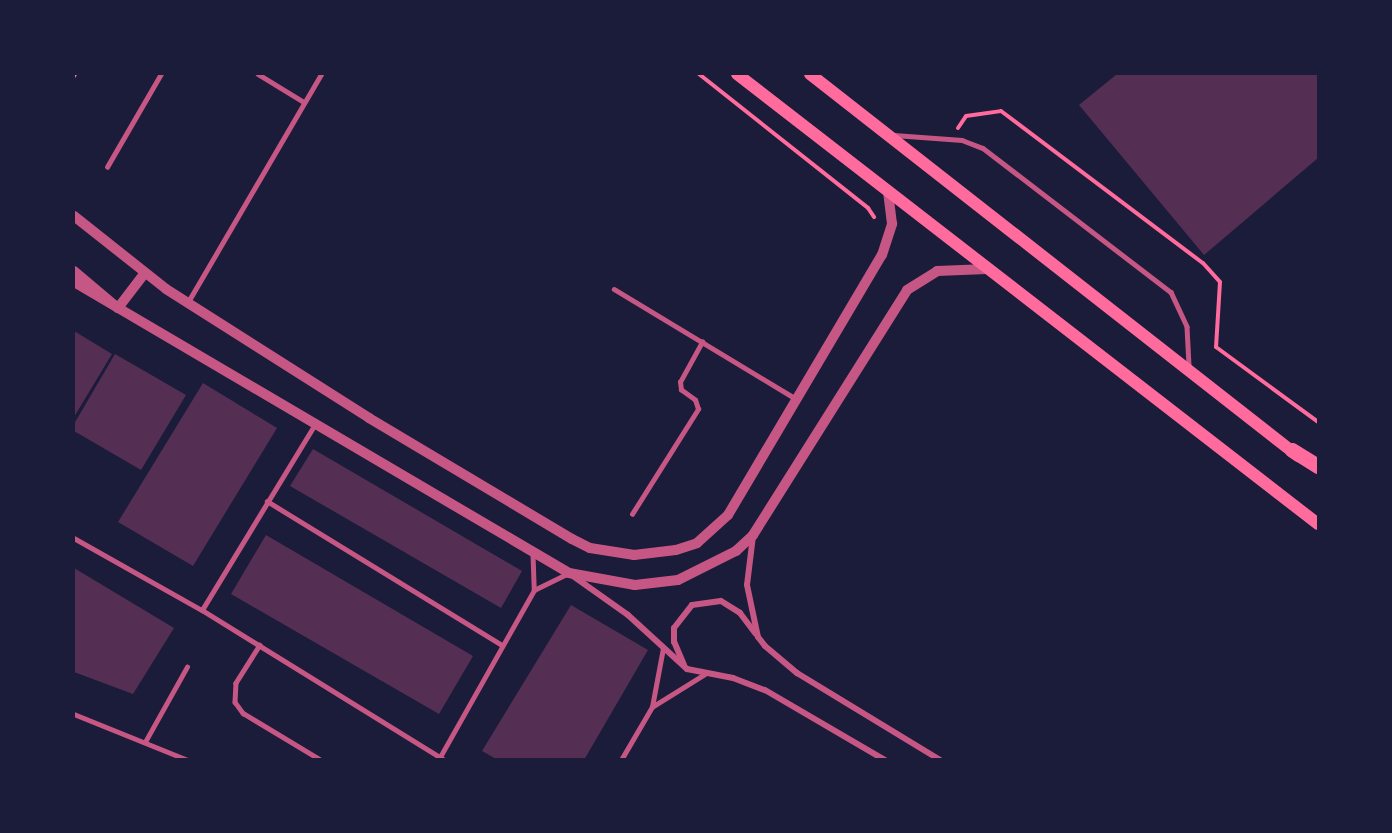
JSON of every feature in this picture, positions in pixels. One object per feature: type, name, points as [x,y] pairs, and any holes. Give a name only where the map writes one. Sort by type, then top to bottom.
[{"type":"main road","points":[[737,74],[1318,524]]},
{"type":"main road","points":[[810,74],[885,135],[1318,471]]},
{"type":"main road","points":[[1292,450],[1318,466]]},
{"type":"street","points":[[74,216],[144,274],[556,531],[591,548],[612,552],[676,550],[697,543],[728,515],[798,400],[882,255],[892,224],[888,190]]},
{"type":"street","points":[[570,574],[613,584],[667,582],[718,563],[753,535],[907,290],[937,271],[987,269]]},
{"type":"street","points":[[74,271],[118,308]]},
{"type":"street","points":[[118,308],[144,274]]},
{"type":"street","points":[[74,282],[316,422],[570,574],[628,615],[687,669],[733,678],[765,690],[885,759]]},
{"type":"street","points":[[753,535],[747,585],[758,637]]},
{"type":"street","points":[[687,669],[678,656],[674,628],[692,605],[721,601],[740,614],[758,637],[797,673],[940,759]]},
{"type":"lane","points":[[107,166],[161,74]]},
{"type":"lane","points":[[258,74],[304,102]]},
{"type":"lane","points":[[188,302],[321,74]]},
{"type":"lane","points":[[885,135],[950,138],[983,148],[1171,292],[1187,327],[1189,372]]},
{"type":"lane","points":[[614,289],[798,400]]},
{"type":"lane","points":[[632,514],[698,409],[695,400],[681,390],[680,382],[702,342]]},
{"type":"lane","points":[[202,610],[316,422]]},
{"type":"lane","points":[[267,501],[502,645]]},
{"type":"lane","points":[[74,538],[202,610],[442,758],[534,590],[550,579],[570,574]]},
{"type":"lane","points":[[532,551],[534,590]]},
{"type":"lane","points":[[260,645],[234,689],[238,708],[321,759]]},
{"type":"lane","points":[[621,759],[652,707],[663,648]]},
{"type":"lane","points":[[145,742],[187,667]]},
{"type":"lane","points":[[652,707],[705,674]]},
{"type":"lane","points":[[74,714],[188,759]]},
{"type":"path","points":[[699,74],[868,208],[875,226]]},
{"type":"path","points":[[950,138],[966,116],[1001,111],[1189,252],[1220,282],[1216,346],[1318,422]]},
{"type":"building","points":[[1117,74],[1318,74],[1318,158],[1204,255],[1079,105]]},
{"type":"building","points":[[74,331],[112,354],[74,417]]},
{"type":"building","points":[[115,354],[186,395],[141,470],[74,431],[74,424]]},
{"type":"building","points":[[203,383],[277,428],[193,566],[118,522]]},
{"type":"building","points":[[313,449],[522,571],[501,608],[290,486]]},
{"type":"building","points":[[266,535],[473,656],[439,714],[231,594]]},
{"type":"building","points":[[74,568],[174,628],[133,694],[74,672]]},
{"type":"building","points":[[571,605],[648,650],[584,760],[498,760],[482,751]]}]
